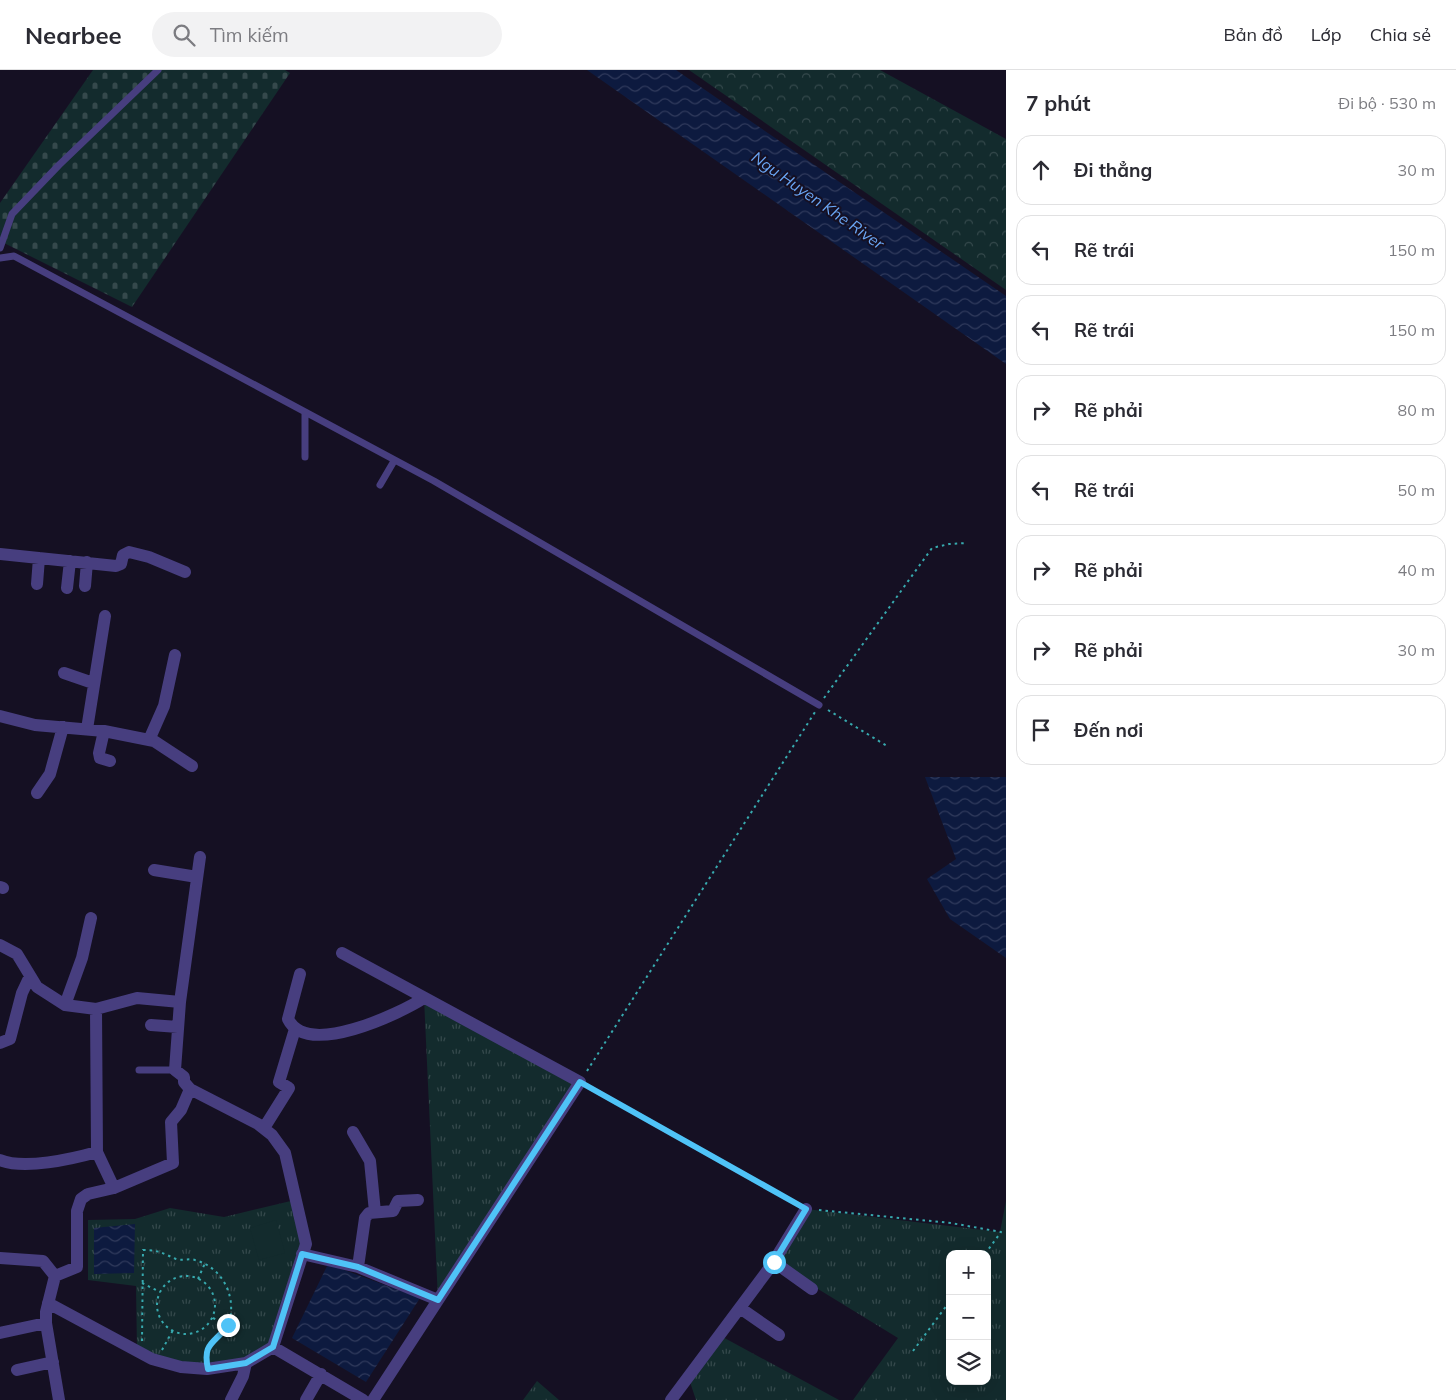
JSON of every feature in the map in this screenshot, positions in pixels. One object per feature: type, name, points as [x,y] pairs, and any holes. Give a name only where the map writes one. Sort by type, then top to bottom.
[{"type":"street","points":[[0,554],[119,566],[123,555],[129,552],[185,572]]},
{"type":"street","points":[[37,584],[39,558]]},
{"type":"street","points":[[67,588],[70,561]]},
{"type":"street","points":[[85,586],[87,562]]},
{"type":"street","points":[[87,729],[105,616]]},
{"type":"street","points":[[149,740],[164,706],[175,655]]},
{"type":"street","points":[[64,673],[94,683]]},
{"type":"street","points":[[0,716],[35,725],[104,731],[149,740],[192,766]]},
{"type":"street","points":[[37,793],[50,774],[63,727]]},
{"type":"street","points":[[104,731],[99,753],[100,758],[110,761]]},
{"type":"street","points":[[48,1303],[142,1354],[180,1367],[208,1369],[246,1363],[273,1347],[306,1244],[285,1153],[279,1143],[264,1128],[190,1089],[184,1082],[184,1077],[175,1070],[180,1002],[200,857]]},
{"type":"street","points":[[154,870],[197,877]]},
{"type":"street","points":[[65,1005],[82,958],[91,918]]},
{"type":"street","points":[[0,945],[17,954],[37,987],[65,1005],[96,1009],[137,998],[180,1002]]},
{"type":"street","points":[[342,953],[580,1082],[373,1400]]},
{"type":"street","points":[[300,974],[288,1014],[288,1020],[295,1029],[306,1033],[323,1034],[352,1030],[380,1022],[403,1012],[424,998]]},
{"type":"street","points":[[0,1044],[10,1039],[22,993],[30,976]]},
{"type":"street","points":[[96,1009],[97,1152],[114,1188]]},
{"type":"street","points":[[150,1025],[178,1027]]},
{"type":"street","points":[[264,1128],[288,1088],[279,1082],[295,1029]]},
{"type":"street","points":[[55,1276],[77,1267],[77,1212],[81,1199],[88,1194],[114,1188],[172,1163],[171,1122],[181,1110],[190,1089]]},
{"type":"street","points":[[353,1132],[370,1161],[374,1212]]},
{"type":"street","points":[[0,1160],[6,1162],[40,1163],[97,1152]]},
{"type":"street","points":[[358,1267],[365,1218],[369,1213],[393,1211],[398,1201],[418,1200]]},
{"type":"street","points":[[671,1400],[774,1262],[806,1209]]},
{"type":"street","points":[[302,1254],[358,1267],[438,1300]]},
{"type":"street","points":[[0,1258],[43,1261],[55,1276]]},
{"type":"street","points":[[774,1262],[812,1289]]},
{"type":"street","points":[[55,1276],[48,1303],[46,1323],[59,1400]]},
{"type":"street","points":[[740,1308],[779,1335]]},
{"type":"street","points":[[0,1333],[46,1323]]},
{"type":"street","points":[[273,1347],[321,1374],[358,1398]]},
{"type":"street","points":[[18,1370],[52,1362]]},
{"type":"street","points":[[231,1400],[243,1376],[246,1363]]},
{"type":"street","points":[[306,1400],[321,1374]]},
{"type":"lane","points":[[0,248],[12,214],[59,165],[158,70]]},
{"type":"lane","points":[[0,258],[14,256],[442,486],[819,705]]},
{"type":"lane","points":[[305,414],[305,456]]},
{"type":"lane","points":[[380,485],[394,461]]},
{"type":"lane","points":[[139,1070],[175,1070]]},
{"type":"path","points":[[967,543],[949,544],[932,548],[819,705],[580,1082],[806,1209],[951,1222],[1001,1232],[988,1250]]},
{"type":"path","points":[[819,705],[887,746]]},
{"type":"path","points":[[142,1354],[143,1250],[159,1250],[177,1260],[192,1259],[205,1264],[221,1276],[228,1291],[231,1312],[228,1325],[223,1334],[208,1346],[205,1355],[208,1369]]},
{"type":"path","points":[[198,1279],[205,1264]]},
{"type":"path","points":[[183,1276],[198,1279],[209,1287],[213,1295],[215,1304],[212,1317],[203,1328],[194,1333],[185,1334],[173,1330],[162,1320],[158,1311],[160,1292],[174,1279],[183,1276]]},
{"type":"path","points":[[142,1282],[160,1292]]},
{"type":"path","points":[[912,1351],[946,1306]]},
{"type":"path","points":[[212,1317],[228,1325]]},
{"type":"path","points":[[156,1360],[173,1330]]},
{"type":"green space","points":[[93,70],[285,70],[290,73],[132,307],[0,241],[0,203]]},
{"type":"green space","points":[[689,70],[880,70],[1006,139],[1006,290]]},
{"type":"green space","points":[[424,998],[580,1082],[438,1300]]},
{"type":"green space","points":[[295,1200],[306,1244],[273,1347],[246,1363],[207,1369],[137,1351],[136,1286],[88,1280],[88,1220],[135,1219],[170,1208],[224,1217]]},
{"type":"green space","points":[[1006,1201],[1006,1400],[853,1400],[898,1338],[774,1262],[806,1209],[1000,1232]]},
{"type":"green space","points":[[276,1220],[285,1253],[259,1260],[250,1228]]},
{"type":"green space","points":[[719,1335],[839,1400],[696,1400],[688,1376]]},
{"type":"green space","points":[[537,1381],[559,1400],[523,1400]]},
{"type":"water","name":"Ngu Huyen Khe River","points":[[587,70],[676,70],[1006,296],[1006,364]]},
{"type":"water","points":[[925,777],[1006,777],[1006,958],[950,919],[927,879],[956,859]]},
{"type":"water","points":[[135,1224],[134,1273],[94,1274],[94,1228]]},
{"type":"water","points":[[328,1264],[420,1298],[366,1382],[292,1338]]},
{"type":"route","points":[[228,1325],[223,1334],[208,1346],[205,1355],[208,1369],[246,1363],[273,1347],[302,1254],[358,1267],[438,1300],[580,1082],[806,1209],[774,1262]]}]
